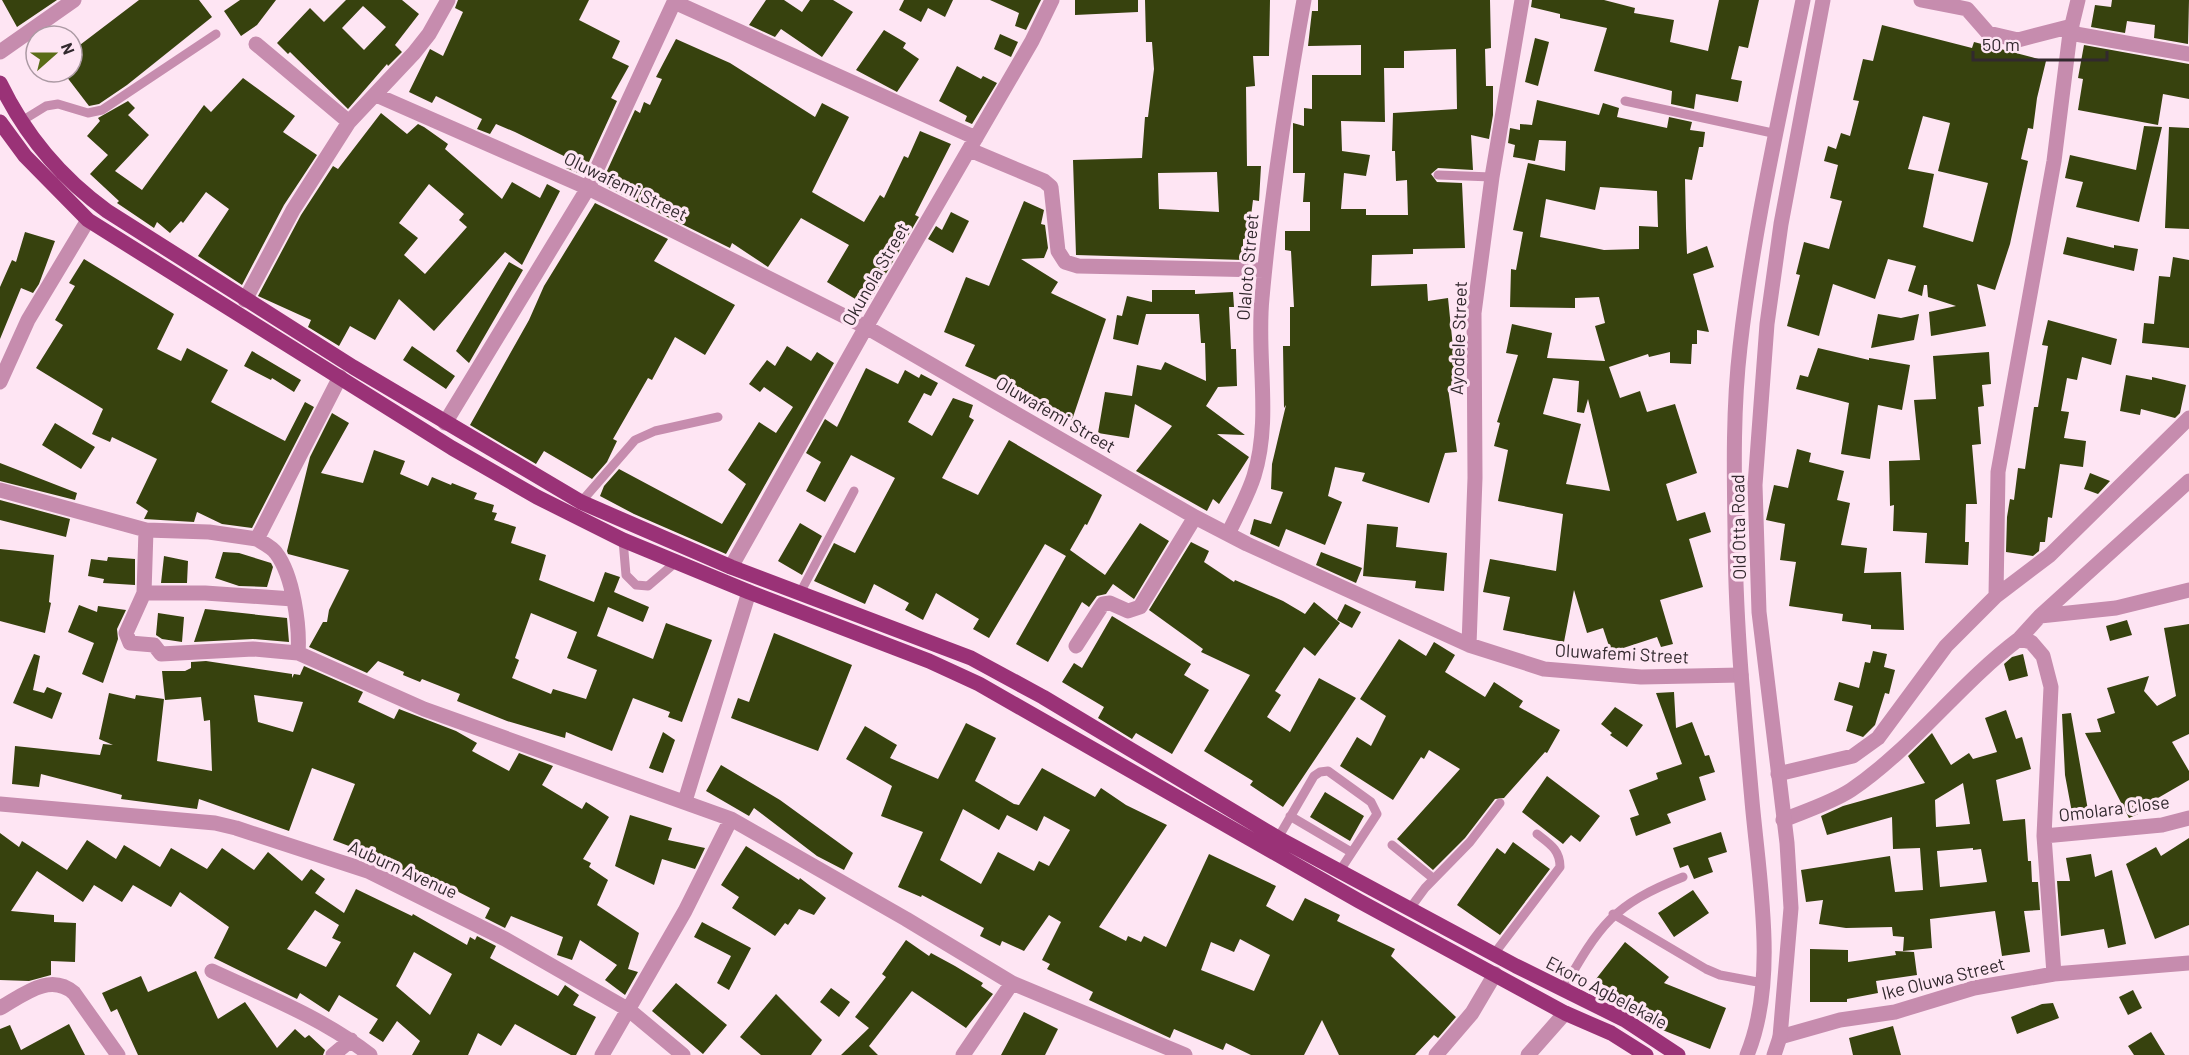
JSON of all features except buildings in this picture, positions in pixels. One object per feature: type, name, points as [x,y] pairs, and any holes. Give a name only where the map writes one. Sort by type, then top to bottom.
[{"type":"main road","name":"Ekoro Agbelekale","points":[[0,83],[20,122],[55,166],[82,193],[245,300],[446,423],[581,502],[731,567],[971,658],[1043,697],[1278,838],[1411,907],[1516,966],[1624,1020],[1678,1055]]},
{"type":"main road","name":"Ekoro Agbelekale","points":[[1,127],[25,156],[87,220],[461,453],[537,497],[675,563],[929,661],[979,684],[1359,901],[1565,1013],[1611,1033],[1646,1055]]},
{"type":"street","points":[[0,52],[74,0]]},
{"type":"street","points":[[245,300],[292,210],[349,122],[376,95],[429,34],[448,0]]},
{"type":"street","name":"Okunola Street","points":[[731,567],[866,327],[1032,41],[1052,0]]},
{"type":"street","name":"Olaloto Street","points":[[1228,534],[1255,475],[1264,400],[1260,313],[1264,270],[1285,104],[1304,0]]},
{"type":"street","name":"Ayodele Street","points":[[1469,645],[1475,478],[1474,313],[1492,177],[1522,0]]},
{"type":"street","name":"Old Otta Road","points":[[1747,1055],[1758,1025],[1763,983],[1755,830],[1741,675],[1734,528],[1740,348],[1803,0]]},
{"type":"street","name":"Old Otta Road","points":[[1774,1055],[1780,1037],[1791,908],[1782,813],[1767,698],[1755,535],[1755,485],[1767,324],[1781,224],[1823,0]]},
{"type":"street","points":[[1921,0],[1967,9],[1988,33],[2018,40],[2071,29],[2189,54]]},
{"type":"street","points":[[1996,596],[1998,472],[2054,161],[2071,29],[2078,0]]},
{"type":"street","points":[[446,423],[588,188],[674,1],[973,144],[1044,181],[1051,187],[1058,251],[1065,262],[1078,266],[1264,270]]},
{"type":"street","points":[[256,44],[349,122]]},
{"type":"street","name":"Oluwafemi Street","points":[[376,95],[588,188],[866,327],[1195,517],[1469,645],[1544,669],[1603,675],[1741,675]]},
{"type":"street","points":[[0,382],[28,320],[87,220]]},
{"type":"street","points":[[257,539],[340,377]]},
{"type":"street","points":[[1778,779],[1853,756],[1878,738],[1946,645],[1996,596],[2050,555],[2189,418]]},
{"type":"street","points":[[1782,813],[1850,790],[1892,757],[1998,655],[2019,639],[2040,616],[2189,482]]},
{"type":"street","points":[[0,490],[146,530],[209,532],[257,539],[275,550],[279,558],[293,599],[299,633],[298,653]]},
{"type":"street","points":[[1076,646],[1103,604],[1110,603],[1128,612],[1140,607],[1195,517]]},
{"type":"street","points":[[146,530],[144,593],[126,633],[130,643],[154,645],[161,654],[253,649],[298,653],[424,709],[685,801],[731,819],[906,919],[1012,983],[1185,1055]]},
{"type":"street","points":[[2040,616],[2116,608],[2189,590]]},
{"type":"street","points":[[685,801],[748,592]]},
{"type":"street","points":[[144,593],[206,593],[293,599]]},
{"type":"street","points":[[2019,639],[2031,642],[2043,656],[2051,687],[2044,836],[2054,974]]},
{"type":"street","points":[[1743,703],[1767,698]]},
{"type":"street","name":"Auburn Avenue","points":[[0,804],[215,823],[345,862],[368,871],[505,939],[629,1010],[683,1055]]},
{"type":"street","name":"Omolara Close","points":[[2044,836],[2162,825],[2189,818]]},
{"type":"street","points":[[602,1055],[685,911],[731,819]]},
{"type":"street","name":"Ike Oluwa Street","points":[[1780,1037],[1840,1020],[1895,1012],[1974,988],[2054,974],[2189,963]]},
{"type":"street","points":[[212,971],[299,1011],[351,1040],[370,1055]]},
{"type":"street","points":[[1436,1055],[1472,1013],[1495,974]]},
{"type":"street","points":[[0,1008],[38,986],[50,983],[65,985],[74,993],[118,1055]]},
{"type":"street","points":[[963,1055],[1012,983]]},
{"type":"street","points":[[1528,1055],[1565,1013]]},
{"type":"street","points":[[333,1055],[351,1040]]},
{"type":"lane","points":[[20,122],[46,106],[57,104],[88,113],[102,110],[216,34]]},
{"type":"lane","points":[[1625,100],[1777,134]]},
{"type":"lane","points":[[1438,175],[1492,177]]},
{"type":"lane","points":[[581,502],[635,440],[655,431],[718,417]]},
{"type":"lane","points":[[800,593],[854,491]]},
{"type":"lane","points":[[623,540],[626,575],[636,585],[648,586],[675,563]]},
{"type":"lane","points":[[1278,838],[1314,776],[1328,771],[1376,807],[1377,814],[1340,872]]},
{"type":"lane","points":[[1411,907],[1434,879],[1470,843],[1500,803]]},
{"type":"lane","points":[[1290,816],[1351,852]]},
{"type":"lane","points":[[1494,954],[1560,867],[1560,856],[1555,848],[1537,834]]},
{"type":"lane","points":[[1392,845],[1434,879]]},
{"type":"lane","points":[[1556,986],[1612,914],[1647,891],[1683,877]]},
{"type":"lane","points":[[1612,914],[1706,969],[1720,975],[1763,983]]}]
